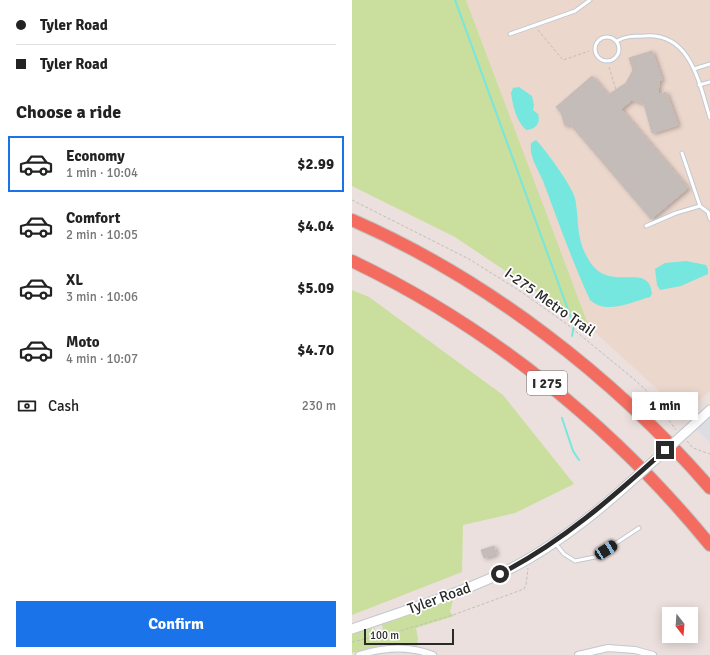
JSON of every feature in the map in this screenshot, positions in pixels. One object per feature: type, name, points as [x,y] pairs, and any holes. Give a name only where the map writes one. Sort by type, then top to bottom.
[{"type":"highway","name":"I 275","points":[[352,220],[445,268],[538,330],[621,397],[661,436],[710,488]]},
{"type":"highway","name":"I 275","points":[[352,260],[396,283],[459,320],[544,380],[607,435],[678,507],[710,545]]},
{"type":"street","name":"Tyler Road","points":[[352,629],[476,584],[527,560],[583,522],[684,435],[710,410]]},
{"type":"street","points":[[358,655],[380,650],[405,648],[420,650],[433,655]]},
{"type":"street","points":[[578,655],[608,648],[635,650],[653,655]]},
{"type":"lane","points":[[510,34],[575,12],[590,0]]},
{"type":"lane","points":[[535,25],[538,29]]},
{"type":"lane","points":[[617,41],[624,37],[654,35],[672,41],[686,54],[694,69],[709,111],[710,118]]},
{"type":"lane","points":[[603,37],[610,37],[617,41],[620,51],[616,58],[610,61],[600,59],[595,50],[597,42],[603,37]]},
{"type":"lane","points":[[589,51],[595,50]]},
{"type":"lane","points":[[694,69],[710,64]]},
{"type":"lane","points":[[700,85],[710,82]]},
{"type":"lane","points":[[682,153],[700,206],[706,211],[710,219]]},
{"type":"lane","points":[[646,226],[676,213],[700,206]]},
{"type":"lane","points":[[554,542],[564,554],[575,561],[594,557],[639,528]]},
{"type":"path","points":[[538,29],[563,60],[589,51]]},
{"type":"path","points":[[609,67],[616,90]]},
{"type":"path","name":"I-275 Metro Trail","points":[[352,200],[469,259],[520,291],[579,332],[650,394],[693,448],[710,454]]},
{"type":"path","points":[[352,642],[396,632],[453,615],[524,589],[529,575],[527,560]]},
{"type":"shaded area","points":[[466,0],[710,0],[710,391],[683,413],[587,325]]},
{"type":"shaded area","points":[[710,414],[710,443],[695,428]]},
{"type":"green space","points":[[352,0],[466,0],[589,327],[455,237],[352,186]]},
{"type":"green space","points":[[352,290],[369,297],[503,395],[574,484],[515,513],[463,525],[462,572],[352,615]]},
{"type":"green space","points":[[453,600],[450,612],[454,616],[416,628],[418,639],[417,646],[401,644],[384,645],[352,653],[352,634],[373,627],[377,631],[383,630],[382,624]]},
{"type":"water","points":[[519,87],[532,96],[534,105],[533,110],[539,117],[538,123],[535,127],[526,130],[517,118],[511,93],[513,88]]},
{"type":"water","points":[[536,140],[558,168],[573,192],[580,238],[582,246],[590,262],[599,271],[608,276],[637,277],[644,279],[649,284],[652,294],[650,297],[611,307],[604,307],[590,300],[571,256],[543,181],[534,163],[531,153],[531,143]]},
{"type":"water","points":[[686,261],[706,265],[708,274],[681,286],[660,290],[657,285],[655,269],[665,263]]},
{"type":"building","points":[[652,51],[662,80],[659,81],[658,95],[666,92],[678,125],[652,133],[644,104],[632,100],[621,109],[688,188],[651,219],[570,124],[565,126],[561,113],[556,107],[592,76],[608,95],[626,83],[633,70],[629,58]]},
{"type":"building","points":[[494,546],[496,554],[484,558],[481,550]]},
{"type":"waterway","points":[[455,0],[574,326],[572,336]]},
{"type":"waterway","points":[[562,418],[573,451],[579,460]]},
{"type":"route","points":[[500,574],[534,556],[583,522],[609,501],[665,450]]}]
